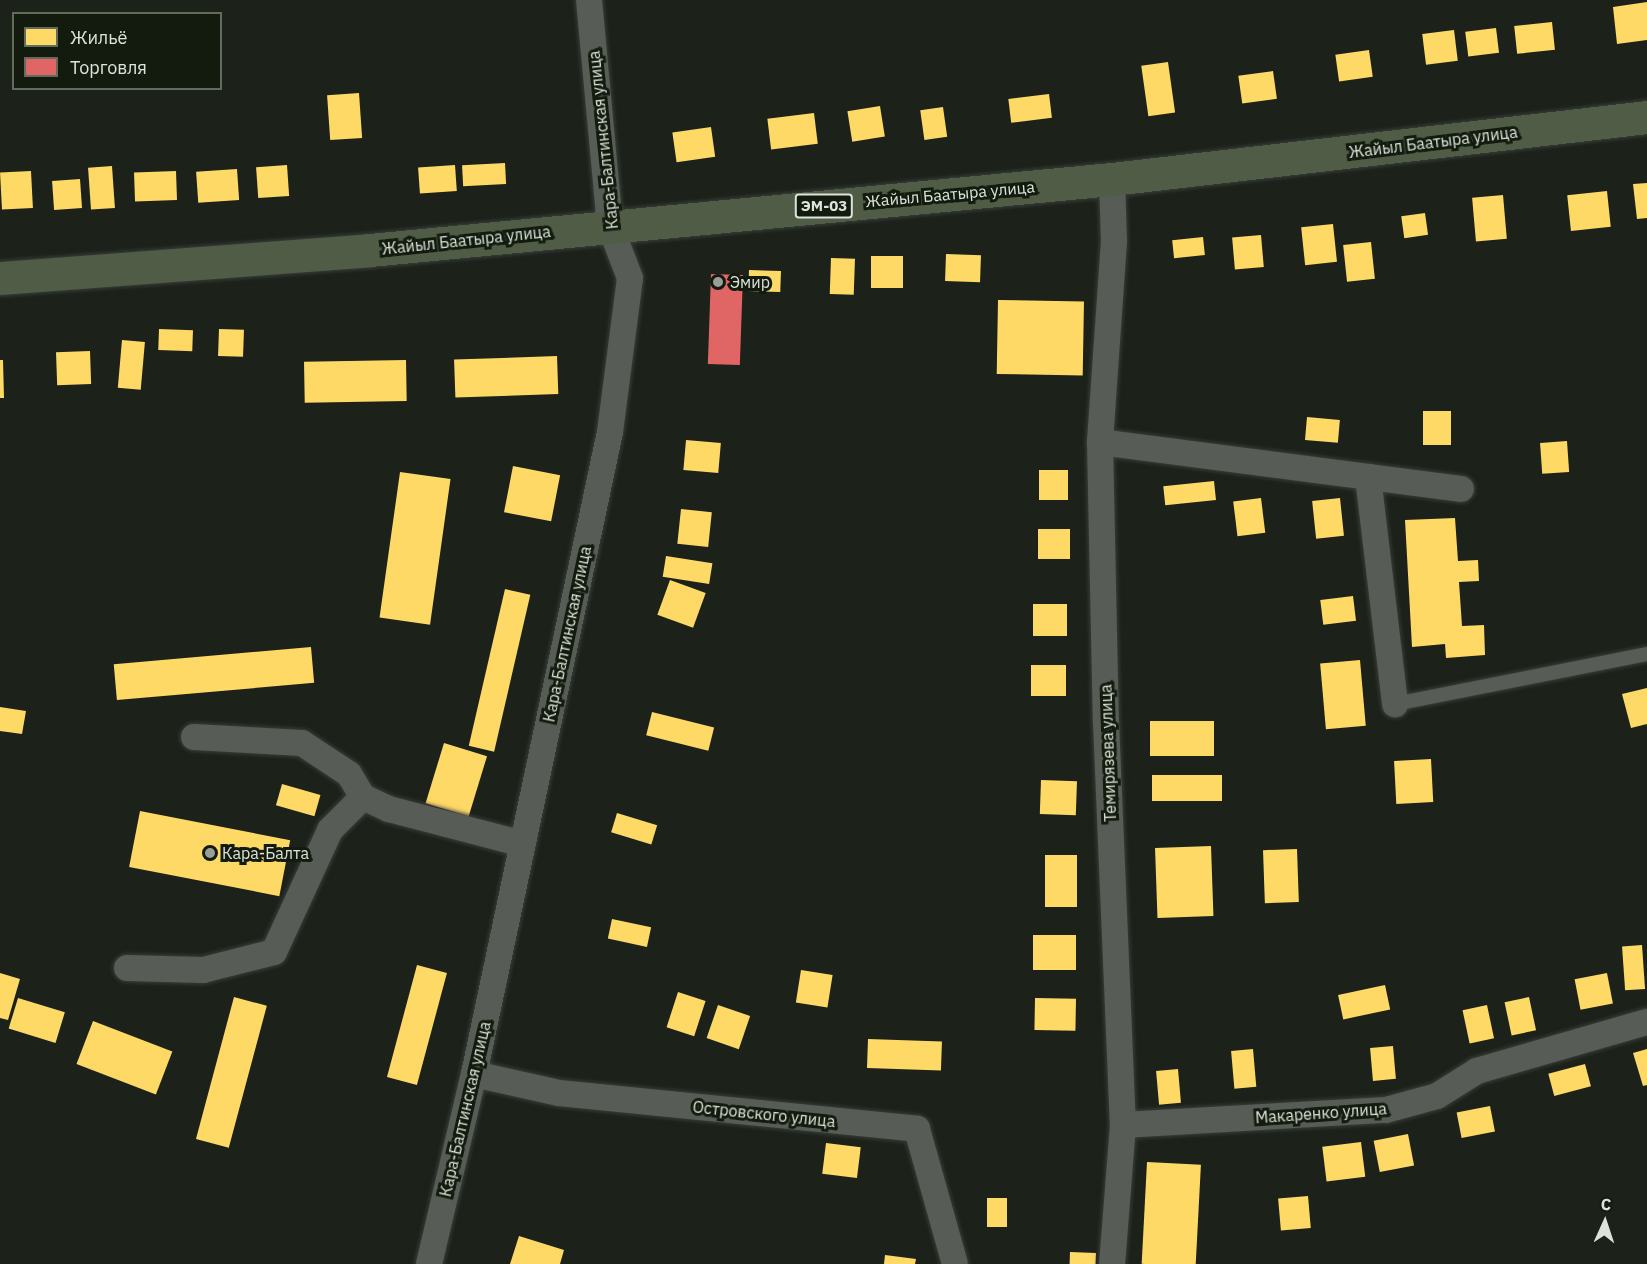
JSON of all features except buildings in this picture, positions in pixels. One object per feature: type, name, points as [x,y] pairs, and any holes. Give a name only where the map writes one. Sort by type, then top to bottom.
[{"type":"highway","name":"Жайыл Баатыра улица","points":[[0,278],[370,250],[1112,179],[1647,117]]},
{"type":"street","name":"Кара-Балтинская улица","points":[[429,1264],[474,1074],[610,432],[630,278],[610,226],[589,0]]},
{"type":"street","name":"Темирязева улица","points":[[1112,179],[1114,241],[1100,442],[1106,722],[1123,1125],[1112,1264]]},
{"type":"street","points":[[1100,442],[1461,489]]},
{"type":"street","points":[[1368,477],[1395,704]]},
{"type":"street","points":[[194,737],[302,744],[349,774],[363,797],[389,809],[523,844]]},
{"type":"street","points":[[127,968],[203,970],[274,952],[330,830],[363,797]]},
{"type":"street","name":"Макаренко улица","points":[[1123,1125],[1386,1110],[1437,1096],[1477,1071],[1647,1022]]},
{"type":"street","name":"Островского улица","points":[[474,1074],[559,1093],[917,1129],[955,1264]]},
{"type":"lane","points":[[1395,704],[1647,654]]},
{"type":"place","name":"Эмир","points":[[718,282]]},
{"type":"place","name":"Кара-Балта","points":[[210,853]]}]
